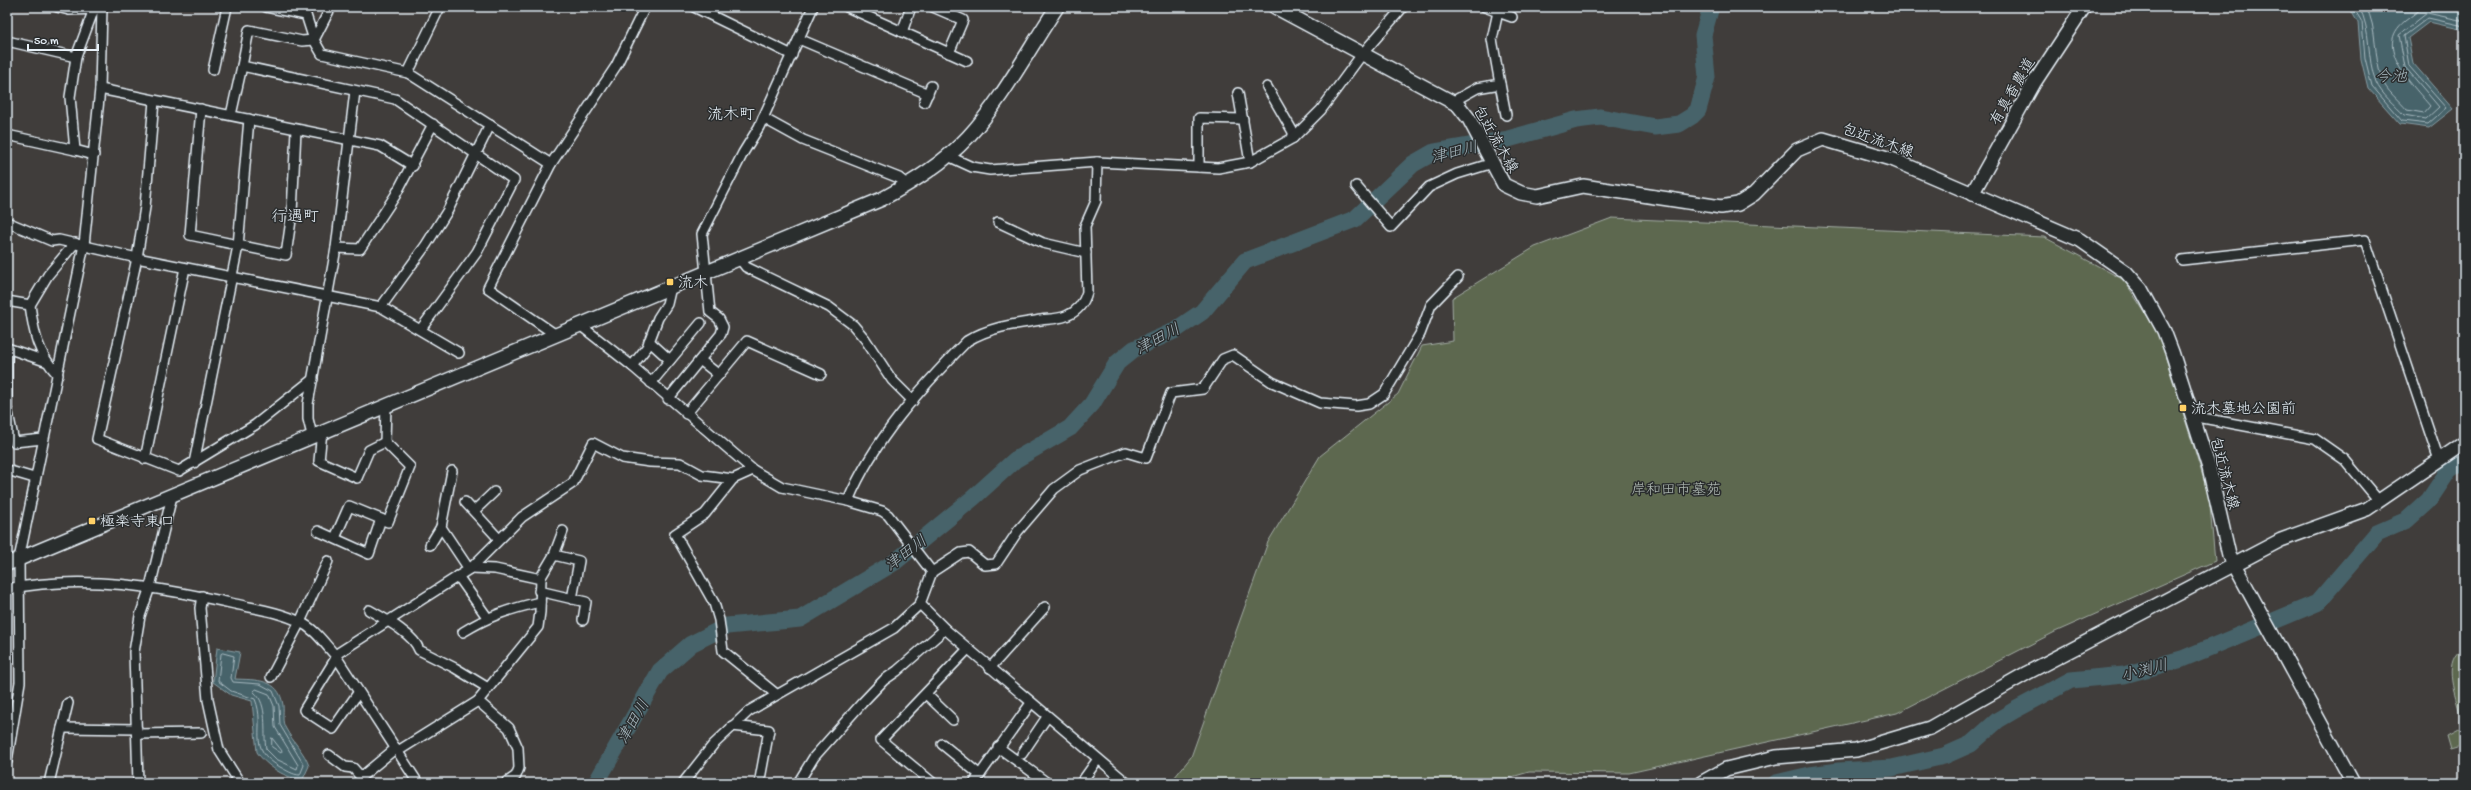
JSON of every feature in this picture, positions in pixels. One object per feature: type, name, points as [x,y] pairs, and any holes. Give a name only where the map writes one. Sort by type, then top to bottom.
[{"type":"street","points":[[57,7],[69,10],[99,8]]},
{"type":"street","points":[[213,70],[227,7]]},
{"type":"street","points":[[266,7],[306,15],[314,40],[322,54],[408,73],[551,164]]},
{"type":"street","points":[[314,40],[331,7]]},
{"type":"street","points":[[408,73],[440,7]]},
{"type":"street","points":[[556,335],[488,288],[551,164],[616,66],[644,7]]},
{"type":"street","points":[[694,7],[792,55]]},
{"type":"street","points":[[668,399],[721,334],[723,327],[719,319],[710,312],[702,234],[743,153],[763,118],[814,7]]},
{"type":"street","points":[[847,7],[967,61]]},
{"type":"street","points":[[902,32],[911,7]]},
{"type":"street","points":[[933,7],[963,20],[948,52]]},
{"type":"street","points":[[13,561],[172,496],[317,433],[882,199],[908,184],[948,156],[984,117],[1057,7]]},
{"type":"street","name":"包近流木線","points":[[1275,7],[1364,53],[1452,102],[1469,119],[1504,185],[1521,193],[1537,196],[1582,186],[1721,207],[1738,204],[1754,194],[1798,150],[1824,139],[1894,160],[2080,240],[2126,272],[2141,289],[2164,332],[2209,468],[2229,555],[2353,783]]},
{"type":"street","points":[[948,156],[972,167],[990,170],[1098,162],[1199,167],[1230,167],[1250,162],[1293,138],[1321,110],[1364,53],[1403,7]]},
{"type":"street","points":[[1485,7],[1512,17]]},
{"type":"street","name":"有真香農道","points":[[1972,194],[2034,83],[2084,7]]},
{"type":"street","points":[[75,150],[70,97],[76,57],[99,8]]},
{"type":"street","points":[[7,761],[20,682],[18,587],[13,561],[58,375],[94,155],[100,89],[99,8]]},
{"type":"street","points":[[1498,12],[1492,39],[1506,115]]},
{"type":"street","points":[[231,115],[249,30],[302,41],[314,40]]},
{"type":"street","points":[[799,39],[928,94]]},
{"type":"street","points":[[7,41],[76,57]]},
{"type":"street","points":[[242,66],[395,99],[477,153],[514,180],[477,252],[421,329]]},
{"type":"street","points":[[1452,102],[1477,88],[1500,84]]},
{"type":"street","points":[[1267,88],[1293,132],[1293,138]]},
{"type":"street","points":[[100,89],[380,146],[413,166]]},
{"type":"street","points":[[355,91],[336,248],[313,380],[308,419],[317,433],[319,461],[357,478],[369,450],[385,442]]},
{"type":"street","points":[[1238,93],[1250,162]]},
{"type":"street","points":[[154,101],[145,207],[137,258],[97,439],[179,471],[255,425],[313,380]]},
{"type":"street","points":[[201,109],[190,235],[238,246],[286,255],[292,213],[296,130]]},
{"type":"street","points":[[763,118],[803,140],[899,178],[908,184]]},
{"type":"street","points":[[1199,167],[1199,118],[1243,119]]},
{"type":"street","points":[[194,463],[238,246],[248,120]]},
{"type":"street","points":[[336,248],[360,249],[413,166],[433,124]]},
{"type":"street","points":[[381,307],[426,245],[448,210],[490,125]]},
{"type":"street","points":[[7,135],[94,155]]},
{"type":"street","points":[[1356,186],[1391,227],[1429,187],[1491,160]]},
{"type":"street","points":[[848,501],[869,457],[913,401],[967,341],[982,332],[1009,325],[1065,317],[1076,310],[1085,301],[1087,292],[1085,226],[1096,201],[1098,162]]},
{"type":"street","points":[[7,222],[52,241],[80,244],[137,258],[381,307],[421,329],[459,353]]},
{"type":"street","points":[[998,222],[1043,242],[1086,253]]},
{"type":"street","points":[[2182,260],[2365,240],[2439,460]]},
{"type":"street","points":[[58,375],[45,361],[36,343],[30,305],[48,275],[80,244]]},
{"type":"street","points":[[739,258],[746,268],[829,307],[853,325],[865,339],[892,380],[913,401]]},
{"type":"street","points":[[145,459],[186,268]]},
{"type":"street","points":[[683,783],[713,745],[732,726],[776,694],[894,628],[920,604],[932,572],[961,553],[969,552],[985,565],[996,564],[1018,531],[1054,489],[1080,470],[1126,452],[1146,458],[1171,393],[1203,389],[1223,359],[1233,355],[1272,382],[1320,403],[1356,406],[1376,400],[1384,394],[1420,334],[1432,305],[1458,277]]},
{"type":"street","points":[[632,366],[649,341],[658,318],[667,304],[671,287]]},
{"type":"street","points":[[7,301],[30,305]]},
{"type":"street","points":[[651,383],[701,323]]},
{"type":"street","points":[[580,325],[632,366],[668,399],[753,470],[782,487],[848,501],[882,511],[904,534],[932,572]]},
{"type":"street","points":[[649,341],[670,360]]},
{"type":"street","points":[[686,414],[747,341],[821,374]]},
{"type":"street","points":[[7,348],[45,361]]},
{"type":"street","points":[[7,352],[7,408],[9,429],[14,442],[43,439]]},
{"type":"street","points":[[700,360],[718,375]]},
{"type":"street","points":[[335,538],[349,506],[388,522],[410,467],[385,442],[386,405]]},
{"type":"street","points":[[2192,416],[2315,438],[2345,460],[2379,501]]},
{"type":"street","points":[[358,693],[333,729],[304,710],[335,657],[470,568],[522,517],[573,484],[593,443],[622,458],[650,462],[680,463],[702,475],[733,479]]},
{"type":"street","points":[[1701,783],[1726,769],[1776,757],[1856,750],[1930,728],[2027,673],[2281,540],[2367,508],[2464,443]]},
{"type":"street","points":[[7,470],[34,478]]},
{"type":"street","points":[[753,470],[733,479],[704,514],[675,534],[714,603],[719,620],[723,651],[776,694]]},
{"type":"street","points":[[430,545],[441,527],[452,471]]},
{"type":"street","points":[[474,511],[494,492]]},
{"type":"street","points":[[138,783],[134,652],[140,616],[150,586],[172,496]]},
{"type":"street","points":[[465,502],[499,539]]},
{"type":"street","points":[[318,531],[369,554],[381,519]]},
{"type":"street","points":[[441,527],[470,568]]},
{"type":"street","points":[[329,755],[345,768],[353,768],[361,777],[397,749],[478,701],[538,627],[540,602],[539,591],[541,579],[554,555],[563,531]]},
{"type":"street","points":[[554,555],[580,561],[572,599]]},
{"type":"street","points":[[271,677],[300,622],[328,561]]},
{"type":"street","points":[[470,568],[495,569],[541,579]]},
{"type":"street","points":[[458,576],[487,617]]},
{"type":"street","points":[[7,589],[85,582],[150,586],[202,596],[278,614],[300,622],[319,635],[397,749],[418,783]]},
{"type":"street","points":[[539,591],[586,602],[583,620]]},
{"type":"street","points":[[202,596],[200,608],[208,700],[219,750],[240,783]]},
{"type":"street","points":[[463,632],[487,617],[506,609],[540,602]]},
{"type":"street","points":[[920,604],[968,649],[1127,783]]},
{"type":"street","points":[[990,668],[1045,607]]},
{"type":"street","points":[[369,610],[388,621],[417,643],[419,650],[455,668],[488,688]]},
{"type":"street","points":[[798,783],[814,757],[862,703],[884,680],[897,671],[945,629]]},
{"type":"street","points":[[933,783],[881,740],[968,649]]},
{"type":"street","points":[[926,694],[953,720]]},
{"type":"street","points":[[478,701],[509,728],[518,748],[519,768],[516,776],[506,783]]},
{"type":"street","points":[[974,783],[998,747],[1031,703]]},
{"type":"street","points":[[49,783],[68,704]]},
{"type":"street","points":[[1022,754],[1047,717]]},
{"type":"street","points":[[732,726],[769,730],[760,779]]},
{"type":"street","points":[[62,728],[201,733]]},
{"type":"street","points":[[942,744],[980,775]]},
{"type":"street","points":[[998,747],[1046,782]]},
{"type":"street","points":[[1081,783],[1098,759]]},
{"type":"green space","name":"岸和田市墓苑","points":[[1612,218],[2044,237],[2124,280],[2158,333],[2209,496],[2215,561],[2055,632],[1897,713],[1629,773],[1529,772],[1491,783],[1170,783],[1191,757],[1268,542],[1320,456],[1398,394],[1422,346],[1453,341],[1452,298],[1535,247]]},
{"type":"green space","points":[[2464,648],[2464,746],[2450,750],[2446,736],[2459,729],[2459,710],[2451,676],[2451,668],[2457,653]]},
{"type":"water","name":"今池","points":[[2349,7],[2464,7],[2464,30],[2429,22],[2408,38],[2413,63],[2453,109],[2429,128],[2400,124],[2368,88],[2361,59],[2358,23]]},
{"type":"water","points":[[217,648],[240,652],[235,679],[265,682],[272,685],[281,696],[284,726],[305,757],[309,766],[303,779],[290,777],[277,771],[265,762],[257,752],[252,701],[231,695],[213,682]]},
{"type":"waterway","name":"津田川","points":[[596,783],[660,671],[691,644],[727,626],[800,619],[895,562],[973,498],[1015,460],[1070,428],[1092,404],[1117,363],[1134,349],[1174,331],[1202,312],[1245,261],[1355,219],[1413,164],[1434,152],[1508,139],[1576,120],[1600,117],[1655,127],[1679,124],[1692,116],[1698,110],[1707,77],[1703,35],[1711,7]]},
{"type":"waterway","name":"小渕川","points":[[1776,783],[1810,775],[1839,771],[1892,768],[1944,756],[1971,744],[1998,720],[2071,680],[2124,675],[2182,659],[2317,603],[2377,533],[2407,520],[2429,500],[2449,470],[2464,460]]},
{"type":"place","name":"流木","points":[[670,282]]},
{"type":"place","name":"流木墓地公園前","points":[[2183,408]]},
{"type":"place","name":"極楽寺東口","points":[[92,521]]},
{"type":"district","name":"流木町","points":[[731,113]]},
{"type":"district","name":"行遇町","points":[[295,215]]}]
